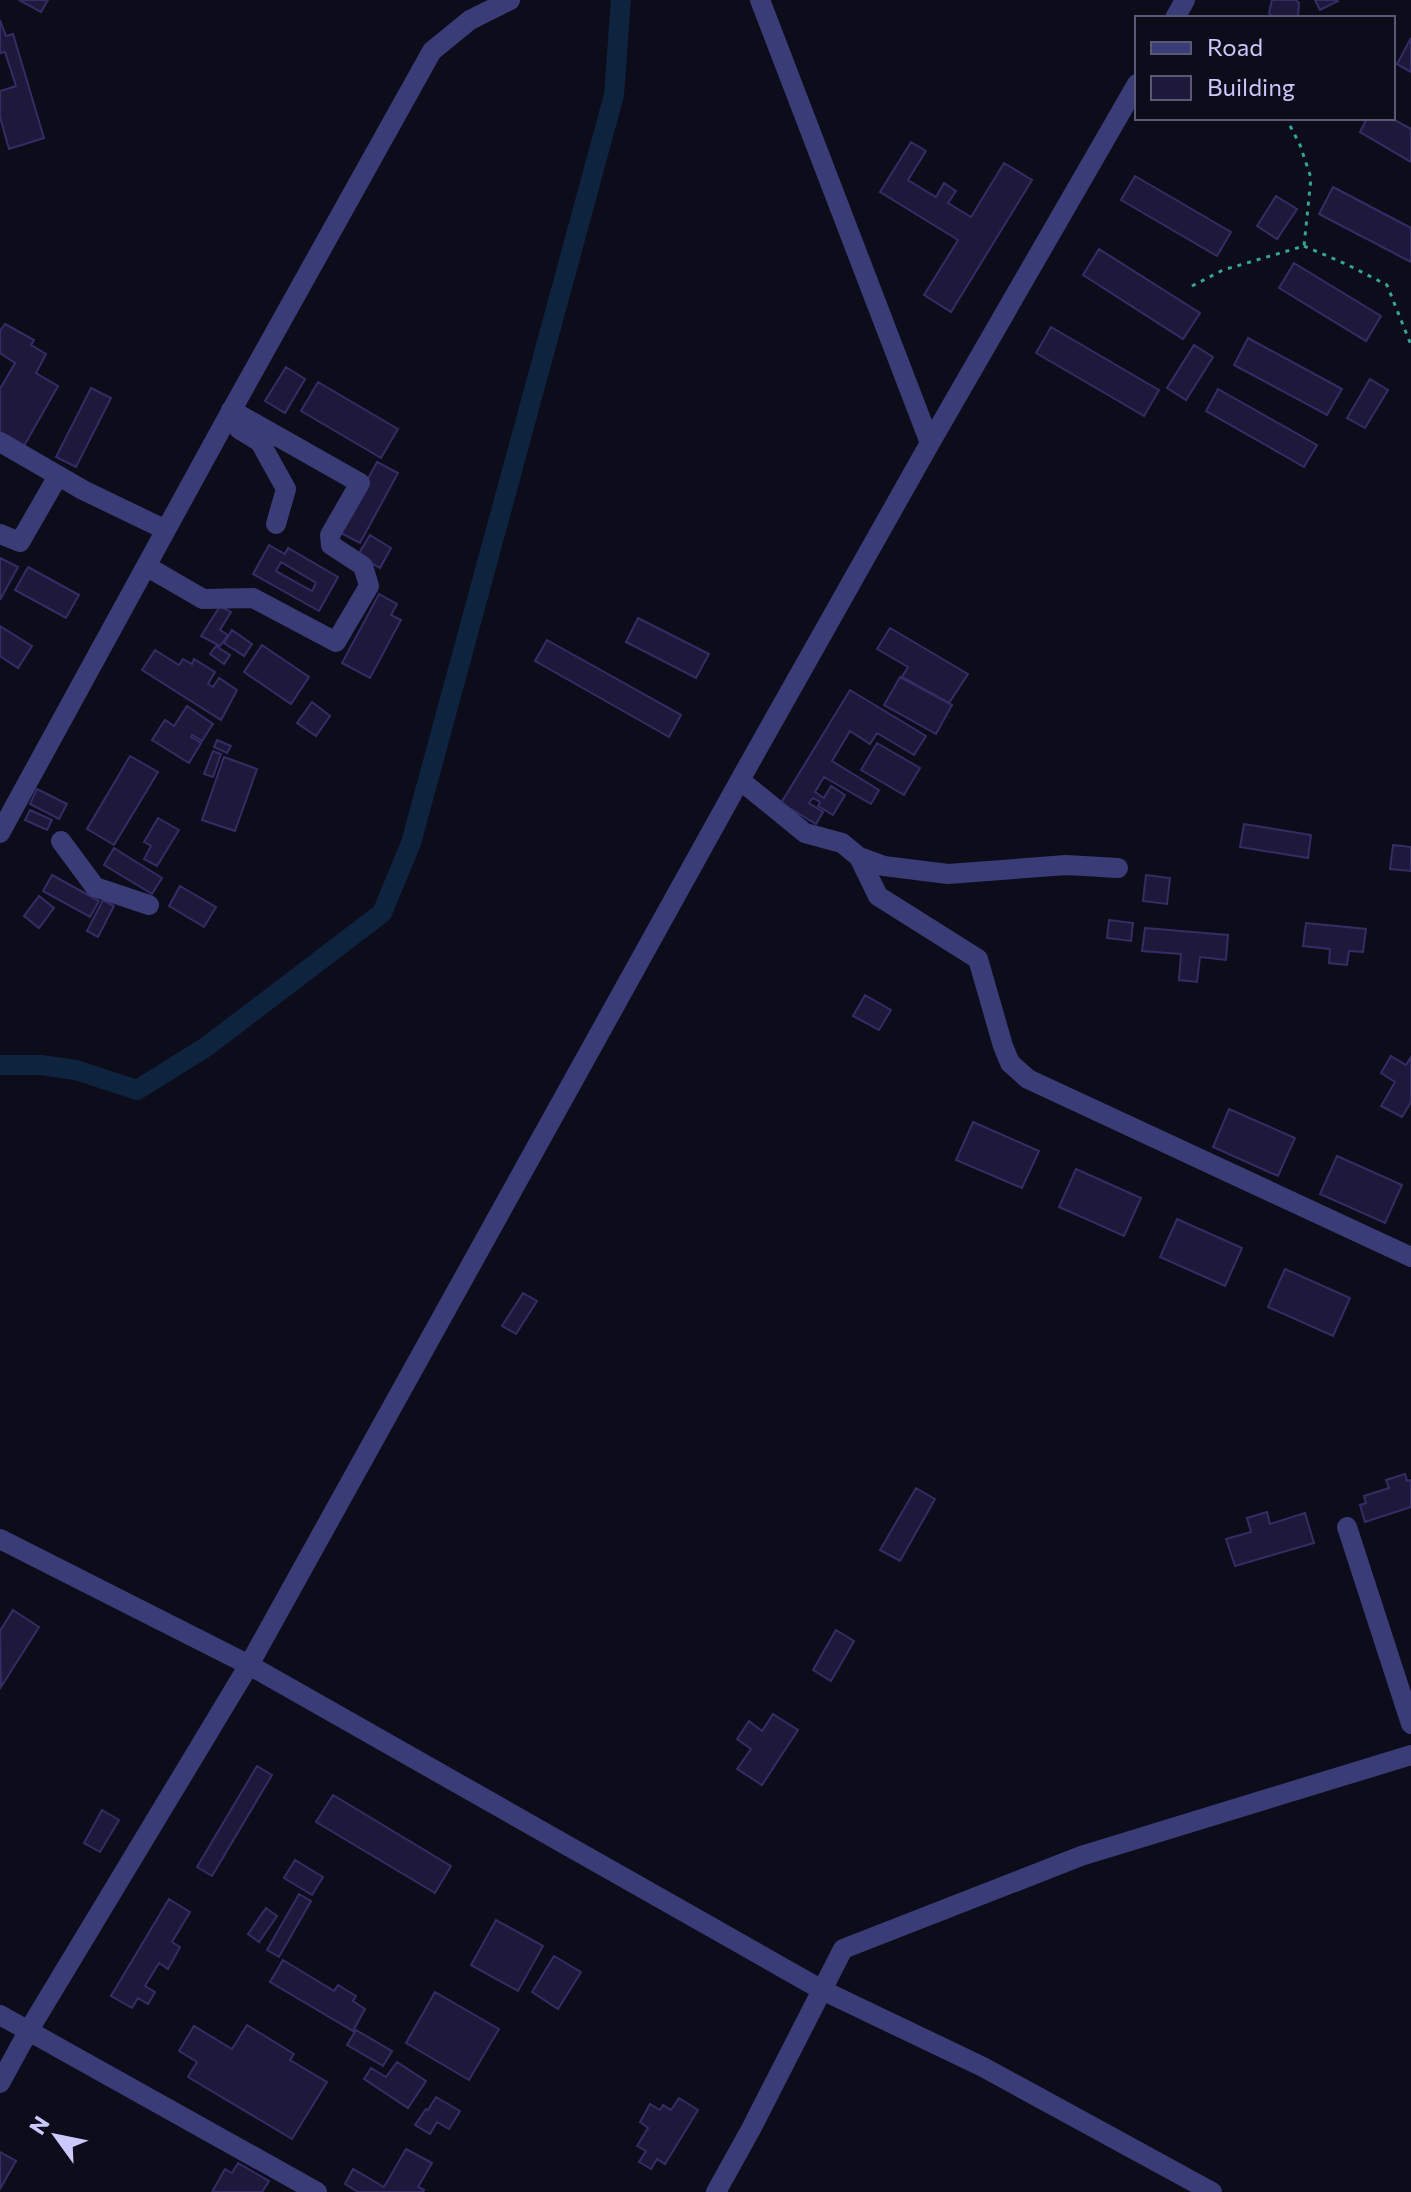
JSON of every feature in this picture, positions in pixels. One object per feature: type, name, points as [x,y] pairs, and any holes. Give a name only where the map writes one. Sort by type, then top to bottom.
[{"type":"street","points":[[2,824],[432,51],[470,20],[510,0]]},
{"type":"street","points":[[760,0],[930,443]]},
{"type":"street","points":[[0,2083],[249,1665],[740,780],[1135,87]]},
{"type":"street","points":[[228,416],[260,442],[286,489],[276,524]]},
{"type":"street","points":[[146,566],[203,599],[253,598],[336,642],[369,586],[363,566],[331,545],[330,535],[360,483],[228,416]]},
{"type":"street","points":[[0,442],[58,476],[166,530]]},
{"type":"street","points":[[0,534],[20,542],[58,476]]},
{"type":"street","points":[[740,780],[805,833],[842,843],[859,857],[884,866],[948,874],[1066,865],[1118,868]]},
{"type":"street","points":[[61,841],[95,887],[149,905]]},
{"type":"street","points":[[859,857],[878,896],[978,959],[1010,1063],[1028,1079],[1411,1257]]},
{"type":"street","points":[[1347,1527],[1411,1724]]},
{"type":"street","points":[[0,1539],[249,1665],[822,1990],[983,2067],[1212,2192]]},
{"type":"street","points":[[716,2192],[843,1949],[1081,1856],[1411,1755]]},
{"type":"street","points":[[0,2015],[317,2192]]},
{"type":"path","points":[[1287,120],[1300,145],[1311,178],[1304,246]]},
{"type":"path","points":[[1192,286],[1223,270],[1304,246],[1387,285],[1411,345]]},
{"type":"building","points":[[19,0],[48,0],[41,12]]},
{"type":"building","points":[[1272,0],[1296,0],[1299,3],[1298,16],[1271,16],[1269,13]]},
{"type":"building","points":[[1315,0],[1337,0],[1338,1],[1320,10]]},
{"type":"building","points":[[0,20],[6,36],[13,34],[44,138],[9,149],[0,117],[0,91],[16,86],[5,52],[0,53]]},
{"type":"building","points":[[1411,38],[1411,72],[1397,64]]},
{"type":"building","points":[[1366,120],[1395,120],[1411,129],[1411,162],[1360,132]]},
{"type":"building","points":[[911,142],[926,151],[908,180],[936,197],[944,183],[956,191],[948,203],[971,217],[1004,163],[1032,180],[951,312],[924,295],[958,240],[880,192]]},
{"type":"building","points":[[1135,176],[1231,232],[1217,256],[1121,200]]},
{"type":"building","points":[[1333,187],[1411,228],[1411,262],[1319,214]]},
{"type":"building","points":[[1276,196],[1297,209],[1277,239],[1257,226]]},
{"type":"building","points":[[1099,249],[1200,313],[1183,339],[1083,275]]},
{"type":"building","points":[[1294,263],[1381,316],[1366,341],[1279,288]]},
{"type":"building","points":[[5,324],[34,340],[31,345],[46,354],[36,373],[58,386],[24,446],[0,432],[0,389],[15,363],[0,353],[0,331]]},
{"type":"building","points":[[1051,327],[1159,390],[1144,416],[1036,353]]},
{"type":"building","points":[[1248,338],[1342,389],[1327,415],[1234,365]]},
{"type":"building","points":[[1194,345],[1213,357],[1186,400],[1167,388]]},
{"type":"building","points":[[286,367],[305,379],[285,413],[265,401]]},
{"type":"building","points":[[1370,379],[1388,390],[1365,428],[1347,418]]},
{"type":"building","points":[[318,382],[398,429],[381,458],[301,411]]},
{"type":"building","points":[[91,388],[111,398],[76,467],[56,457]]},
{"type":"building","points":[[1218,389],[1317,445],[1304,467],[1206,411]]},
{"type":"building","points":[[377,462],[398,473],[360,543],[339,532]]},
{"type":"building","points":[[370,535],[391,548],[380,568],[358,555]]},
{"type":"building","points":[[269,545],[285,554],[288,548],[338,577],[319,611],[253,574]],"holes":[[[281,562],[316,583],[312,591],[276,571]]]},
{"type":"building","points":[[0,558],[18,567],[0,600]]},
{"type":"building","points":[[28,567],[79,595],[66,618],[15,590]]},
{"type":"building","points":[[379,594],[397,604],[391,615],[401,620],[370,678],[342,663]]},
{"type":"building","points":[[220,606],[231,612],[220,630],[228,635],[220,646],[201,636]]},
{"type":"building","points":[[638,618],[709,654],[696,678],[626,642]]},
{"type":"building","points":[[0,626],[32,646],[18,668],[0,656]]},
{"type":"building","points":[[890,628],[968,674],[949,703],[902,677],[908,667],[877,649]]},
{"type":"building","points":[[232,630],[252,644],[244,656],[224,643]]},
{"type":"building","points":[[547,640],[681,715],[669,737],[535,661]]},
{"type":"building","points":[[262,645],[309,677],[291,704],[244,672]]},
{"type":"building","points":[[216,646],[230,655],[224,664],[210,654]]},
{"type":"building","points":[[155,650],[179,665],[183,659],[192,664],[194,659],[215,672],[208,684],[213,687],[219,678],[237,690],[221,720],[142,670]]},
{"type":"building","points":[[900,677],[952,705],[936,734],[884,705]]},
{"type":"building","points":[[850,690],[926,736],[914,755],[877,733],[870,744],[850,731],[832,761],[879,790],[871,804],[824,777],[815,792],[824,798],[831,786],[845,795],[833,815],[818,806],[820,802],[813,798],[809,803],[823,812],[816,824],[781,803]]},
{"type":"building","points":[[312,702],[330,716],[316,736],[297,723]]},
{"type":"building","points":[[187,706],[213,724],[202,741],[192,735],[201,743],[189,763],[152,740],[165,720],[174,726]]},
{"type":"building","points":[[217,740],[231,746],[227,753],[214,747]]},
{"type":"building","points":[[877,743],[920,768],[904,795],[861,770]]},
{"type":"building","points":[[213,751],[221,754],[213,777],[204,774]]},
{"type":"building","points":[[130,756],[158,772],[114,845],[87,829]]},
{"type":"building","points":[[224,757],[257,769],[235,831],[202,820]]},
{"type":"building","points":[[37,789],[67,804],[59,819],[30,804]]},
{"type":"building","points":[[30,810],[52,820],[47,830],[25,820]]},
{"type":"building","points":[[158,818],[179,830],[157,866],[144,859],[151,846],[144,842]]},
{"type":"building","points":[[1244,824],[1311,835],[1308,858],[1240,847]]},
{"type":"building","points":[[1393,845],[1411,847],[1411,871],[1390,869]]},
{"type":"building","points":[[114,848],[162,878],[152,894],[104,865]]},
{"type":"building","points":[[52,875],[99,901],[90,917],[43,891]]},
{"type":"building","points":[[1146,875],[1170,878],[1167,904],[1143,901]]},
{"type":"building","points":[[180,886],[216,907],[204,927],[169,906]]},
{"type":"building","points":[[39,896],[54,908],[39,928],[24,916]]},
{"type":"building","points":[[103,900],[114,906],[98,937],[87,931]]},
{"type":"building","points":[[1109,920],[1133,923],[1131,941],[1107,938]]},
{"type":"building","points":[[1306,923],[1366,929],[1363,952],[1349,951],[1347,965],[1329,963],[1330,949],[1303,946]]},
{"type":"building","points":[[1145,928],[1228,935],[1226,960],[1200,957],[1197,982],[1179,980],[1181,954],[1142,951]]},
{"type":"building","points":[[865,995],[891,1010],[879,1030],[853,1016]]},
{"type":"building","points":[[1391,1056],[1406,1065],[1411,1057],[1411,1102],[1402,1117],[1381,1106],[1395,1082],[1381,1073]]},
{"type":"building","points":[[1229,1109],[1295,1138],[1278,1176],[1213,1147]]},
{"type":"building","points":[[973,1122],[1039,1151],[1022,1188],[956,1160]]},
{"type":"building","points":[[1337,1156],[1402,1185],[1385,1223],[1320,1194]]},
{"type":"building","points":[[1076,1169],[1141,1198],[1124,1236],[1059,1207]]},
{"type":"building","points":[[1177,1219],[1242,1248],[1225,1286],[1160,1257]]},
{"type":"building","points":[[1285,1269],[1350,1298],[1333,1336],[1268,1307]]},
{"type":"building","points":[[523,1293],[537,1301],[516,1334],[502,1326]]},
{"type":"building","points":[[1405,1474],[1407,1481],[1411,1480],[1411,1507],[1365,1522],[1360,1505],[1366,1503],[1364,1496],[1389,1488],[1386,1480]]},
{"type":"building","points":[[916,1488],[935,1499],[900,1561],[880,1550]]},
{"type":"building","points":[[1267,1512],[1270,1524],[1305,1513],[1314,1543],[1235,1566],[1226,1539],[1251,1532],[1247,1518]]},
{"type":"building","points":[[13,1610],[39,1627],[1,1687],[0,1631]]},
{"type":"building","points":[[836,1630],[854,1641],[831,1681],[813,1670]]},
{"type":"building","points":[[773,1714],[798,1730],[762,1785],[737,1769],[751,1749],[737,1739],[749,1721],[762,1731]]},
{"type":"building","points":[[257,1766],[272,1775],[212,1876],[197,1867]]},
{"type":"building","points":[[333,1795],[451,1866],[435,1893],[316,1822]]},
{"type":"building","points":[[102,1810],[119,1820],[100,1852],[84,1843]]},
{"type":"building","points":[[295,1860],[323,1877],[312,1895],[284,1878]]},
{"type":"building","points":[[299,1894],[311,1901],[279,1957],[267,1950]]},
{"type":"building","points":[[169,1899],[190,1912],[172,1942],[180,1947],[168,1969],[159,1963],[145,1986],[155,1992],[148,2004],[138,1998],[132,2008],[111,1996]]},
{"type":"building","points":[[266,1908],[277,1916],[259,1942],[248,1934]]},
{"type":"building","points":[[496,1920],[543,1946],[518,1991],[471,1965]]},
{"type":"building","points":[[554,1956],[581,1972],[558,2009],[532,1992]]},
{"type":"building","points":[[283,1960],[334,1991],[338,1985],[356,1996],[353,2001],[365,2009],[353,2031],[270,1982]]},
{"type":"building","points":[[435,1992],[499,2029],[469,2080],[406,2043]]},
{"type":"building","points":[[247,2025],[294,2054],[290,2060],[327,2082],[292,2139],[188,2077],[197,2062],[179,2051],[194,2026],[232,2049]]},
{"type":"building","points":[[356,2030],[392,2051],[383,2066],[347,2045]]},
{"type":"building","points":[[397,2062],[426,2081],[408,2108],[364,2079],[371,2068],[386,2077]]},
{"type":"building","points":[[436,2097],[460,2111],[449,2129],[437,2122],[430,2134],[415,2125]]},
{"type":"building","points":[[679,2098],[698,2110],[665,2164],[657,2159],[651,2169],[639,2162],[646,2151],[637,2146],[648,2128],[640,2122],[650,2104],[660,2110],[663,2105],[671,2110]]},
{"type":"building","points":[[406,2149],[432,2163],[418,2187],[423,2192],[358,2192],[345,2184],[353,2169],[384,2187]]},
{"type":"building","points":[[0,2152],[16,2161],[0,2189]]},
{"type":"building","points":[[238,2163],[269,2181],[262,2192],[212,2192],[225,2169],[232,2173]]},
{"type":"waterway","points":[[0,1065],[41,1065],[76,1070],[137,1090],[206,1047],[382,913],[411,843],[614,95],[621,0]]}]
